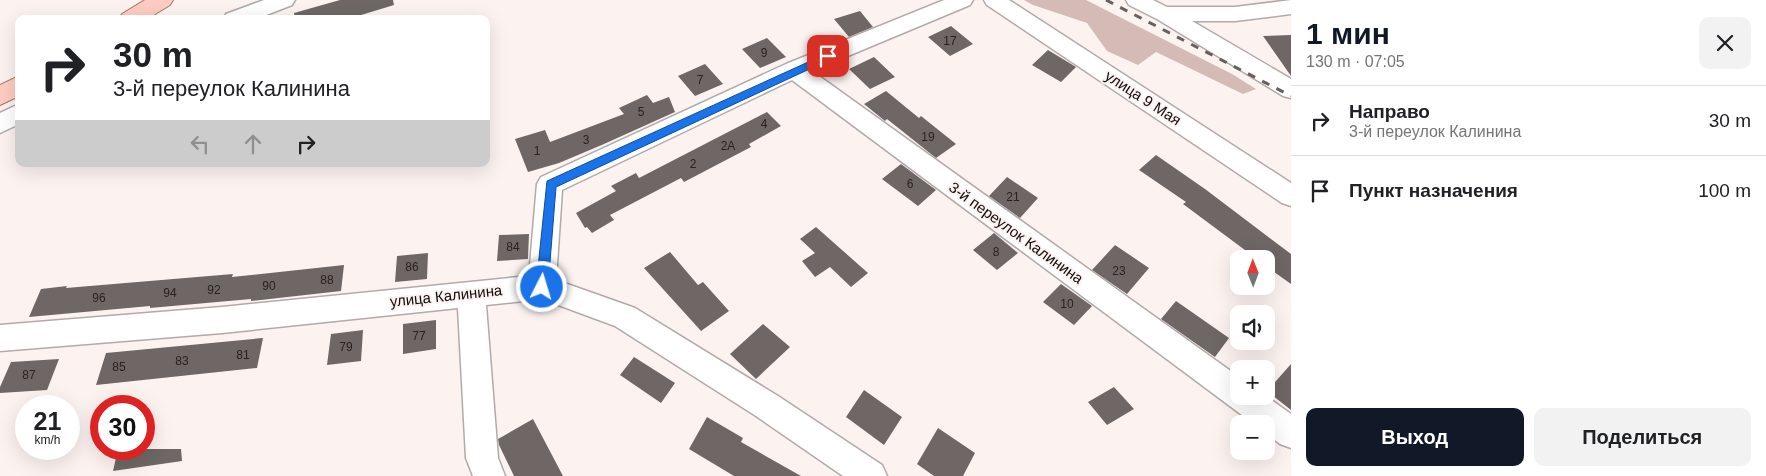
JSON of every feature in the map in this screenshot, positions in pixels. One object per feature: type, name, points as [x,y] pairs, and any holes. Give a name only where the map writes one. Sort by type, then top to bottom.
[{"type":"main road","points":[[137,15],[162,0]]},
{"type":"main road","points":[[0,96],[15,87]]},
{"type":"street","points":[[245,15],[285,0]]},
{"type":"street","points":[[542,287],[550,184],[794,70],[963,0]]},
{"type":"street","name":"улица 9 Мая","points":[[994,0],[1291,196]]},
{"type":"street","points":[[1136,0],[1164,14],[1291,90]]},
{"type":"street","points":[[1164,14],[1235,14],[1291,8]]},
{"type":"street","points":[[1215,45],[1235,14]]},
{"type":"street","name":"3-й переулок Калинина","points":[[794,70],[1230,389]]},
{"type":"street","points":[[0,124],[15,116]]},
{"type":"street","name":"улица Калинина","points":[[0,338],[222,320],[542,287],[625,317],[767,406],[871,476]]},
{"type":"street","points":[[470,294],[482,458],[489,476]]},
{"type":"street","name":"3-й переулок Калинина","points":[[1252,405],[1291,433]]},
{"type":"shaded area","points":[[1024,0],[1086,0],[1232,74],[1256,89],[1243,94],[1156,52],[1138,65],[1107,51],[1087,23],[1033,5]]},
{"type":"building","points":[[340,0],[393,0],[394,5],[361,15],[294,15],[294,13]]},
{"type":"building","points":[[860,11],[873,27],[849,37],[834,19]]},
{"type":"building","points":[[951,26],[973,44],[950,56],[928,37]]},
{"type":"building","points":[[1291,35],[1291,76],[1263,36]]},
{"type":"building","points":[[767,38],[786,57],[760,68],[742,49]]},
{"type":"building","points":[[1048,50],[1076,67],[1061,82],[1032,65]]},
{"type":"building","points":[[874,57],[895,77],[870,89],[849,69]]},
{"type":"building","points":[[705,64],[723,84],[695,96],[678,76]]},
{"type":"building","points":[[886,91],[919,118],[921,116],[956,144],[936,158],[887,119],[885,121],[864,104]]},
{"type":"building","points":[[647,95],[653,103],[669,97],[675,112],[559,163],[528,172],[515,139],[545,130],[550,142],[624,114],[619,108]]},
{"type":"building","points":[[767,112],[781,126],[749,144],[751,147],[684,182],[681,178],[610,215],[614,220],[592,233],[587,227],[585,228],[576,213],[616,191],[611,186],[636,173],[639,178]]},
{"type":"building","points":[[1156,155],[1205,189],[1291,254],[1291,284],[1275,272],[1275,250],[1245,250],[1183,204],[1186,202],[1139,170]]},
{"type":"building","points":[[901,164],[936,190],[918,206],[882,179]]},
{"type":"building","points":[[1007,177],[1038,198],[1020,218],[989,196]]},
{"type":"building","points":[[816,227],[868,273],[851,287],[830,267],[815,277],[802,261],[815,253],[800,239]]},
{"type":"building","points":[[994,233],[1018,253],[997,270],[973,250]]},
{"type":"building","points":[[529,234],[528,259],[497,261],[499,235]]},
{"type":"building","points":[[1115,245],[1149,268],[1127,294],[1092,270]]},
{"type":"building","points":[[670,252],[698,285],[703,282],[729,311],[701,331],[644,268]]},
{"type":"building","points":[[428,253],[427,279],[395,282],[397,256]]},
{"type":"building","points":[[344,265],[341,291],[251,301],[251,299],[150,308],[150,306],[29,317],[41,289],[233,274],[232,277]]},
{"type":"building","points":[[1061,284],[1092,306],[1074,325],[1043,302]]},
{"type":"building","points":[[1176,301],[1229,338],[1215,357],[1161,319]]},
{"type":"building","points":[[436,320],[436,349],[403,354],[403,324]]},
{"type":"building","points":[[763,324],[790,347],[756,379],[730,354]]},
{"type":"building","points":[[363,330],[361,361],[327,365],[331,334]]},
{"type":"building","points":[[263,338],[257,368],[96,385],[106,353]]},
{"type":"building","points":[[634,357],[675,383],[661,403],[620,375]]},
{"type":"building","points":[[59,359],[47,390],[0,393],[0,387],[11,362]]},
{"type":"building","points":[[1291,364],[1291,410],[1275,397],[1275,382]]},
{"type":"building","points":[[1114,387],[1134,409],[1107,425],[1088,402]]},
{"type":"building","points":[[864,390],[902,417],[884,445],[846,417]]},
{"type":"building","points":[[707,417],[743,438],[741,442],[801,476],[734,476],[689,449]]},
{"type":"building","points":[[533,419],[563,476],[514,476],[498,439]]},
{"type":"building","points":[[938,428],[975,453],[963,476],[934,476],[917,464]]},
{"type":"building","points":[[155,449],[181,449],[182,461],[113,471],[116,460],[155,460]]},
{"type":"railway","points":[[1106,0],[1291,96]]},
{"type":"route","points":[[542,287],[550,184],[794,70],[828,56]]}]
